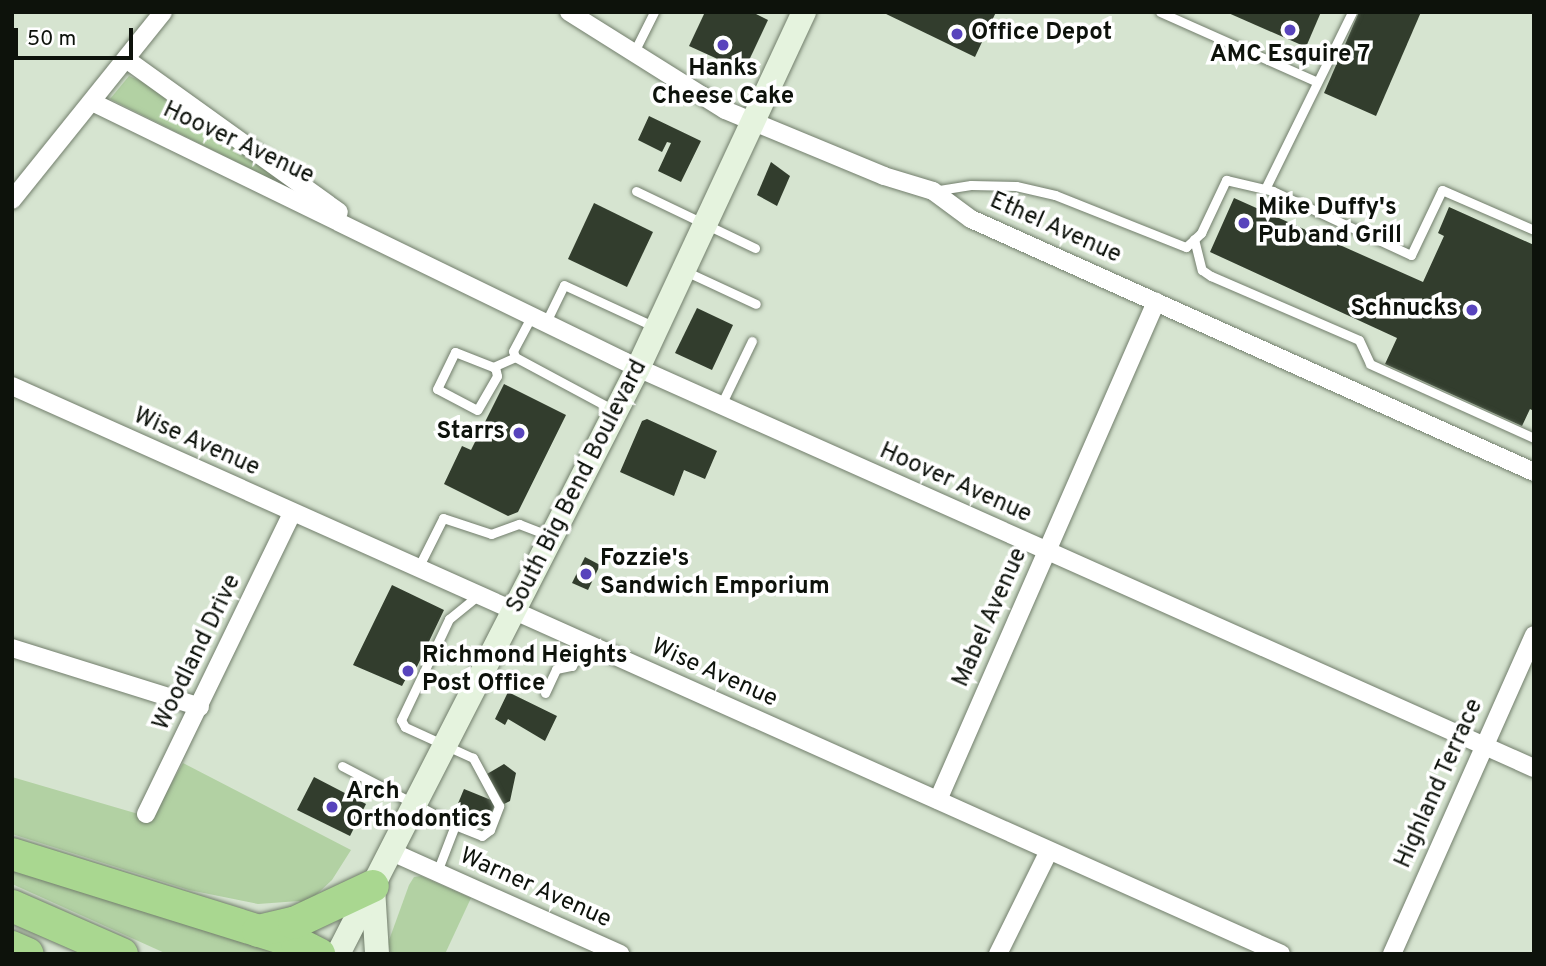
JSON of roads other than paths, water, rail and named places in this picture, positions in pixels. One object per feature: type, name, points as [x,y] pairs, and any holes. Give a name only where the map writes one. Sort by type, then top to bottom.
[{"type":"highway","points":[[12,854],[258,931],[319,954]]},
{"type":"highway","points":[[258,931],[294,923],[373,886]]},
{"type":"highway","points":[[12,906],[121,954]]},
{"type":"highway","points":[[12,947],[28,954]]},
{"type":"main road","name":"South Big Bend Boulevard","points":[[338,954],[638,368],[804,12]]},
{"type":"main road","points":[[373,886],[377,954]]},
{"type":"street","points":[[12,200],[163,12]]},
{"type":"street","name":"Ethel Avenue","points":[[574,14],[632,55],[725,110],[884,176],[933,191],[971,219],[1534,472]]},
{"type":"street","name":"Hoover Avenue","points":[[126,59],[277,163],[363,231]]},
{"type":"street","name":"Hoover Avenue","points":[[92,102],[363,231],[638,368],[1047,553],[1534,768]]},
{"type":"street","name":"Mabel Avenue","points":[[938,800],[1156,302]]},
{"type":"street","name":"Wise Avenue","points":[[12,386],[1280,954]]},
{"type":"street","name":"Woodland Drive","points":[[146,814],[292,513]]},
{"type":"street","name":"Highland Terrace","points":[[1391,954],[1534,635]]},
{"type":"street","points":[[12,648],[200,707]]},
{"type":"street","points":[[998,954],[1049,851]]},
{"type":"street","name":"Warner Avenue","points":[[392,852],[620,954]]},
{"type":"lane","points":[[632,55],[654,12]]},
{"type":"lane","points":[[1160,12],[1317,82]]},
{"type":"lane","points":[[1265,189],[1352,12]]},
{"type":"lane","points":[[933,191],[971,185],[1016,187],[1055,195],[1186,247],[1194,239],[1226,180],[1265,189],[1411,255],[1442,190],[1534,230]]},
{"type":"lane","points":[[636,191],[755,248]]},
{"type":"lane","points":[[1194,239],[1202,270],[1211,276],[1359,340],[1370,364],[1534,438]]},
{"type":"lane","points":[[684,270],[756,304]]},
{"type":"lane","points":[[616,411],[515,357],[513,351],[564,285],[657,328]]},
{"type":"lane","points":[[721,405],[752,341]]},
{"type":"lane","points":[[495,367],[497,376],[477,410],[437,389],[455,352],[495,367],[515,357]]},
{"type":"lane","points":[[418,568],[443,518],[491,534],[519,524],[553,537]]},
{"type":"lane","points":[[342,766],[455,825],[482,836],[499,806],[473,758],[405,727],[401,720],[449,619],[477,596]]},
{"type":"lane","points":[[545,693],[556,669],[572,666],[583,643]]},
{"type":"lane","points":[[437,872],[455,825]]},
{"type":"place","name":"AMC Esquire 7","points":[[1290,30]]},
{"type":"place","name":"Office Depot","points":[[957,34]]},
{"type":"place","name":"Hanks Cheese Cake","points":[[723,45]]},
{"type":"place","name":"Mike Duffy's Pub and Grill","points":[[1244,223]]},
{"type":"place","name":"Schnucks","points":[[1472,310]]},
{"type":"place","name":"Starrs","points":[[519,433]]},
{"type":"place","name":"Fozzie's Sandwich Emporium","points":[[586,574]]},
{"type":"place","name":"Richmond Heights Post Office","points":[[408,671]]},
{"type":"place","name":"Arch Orthodontics","points":[[332,807]]}]
